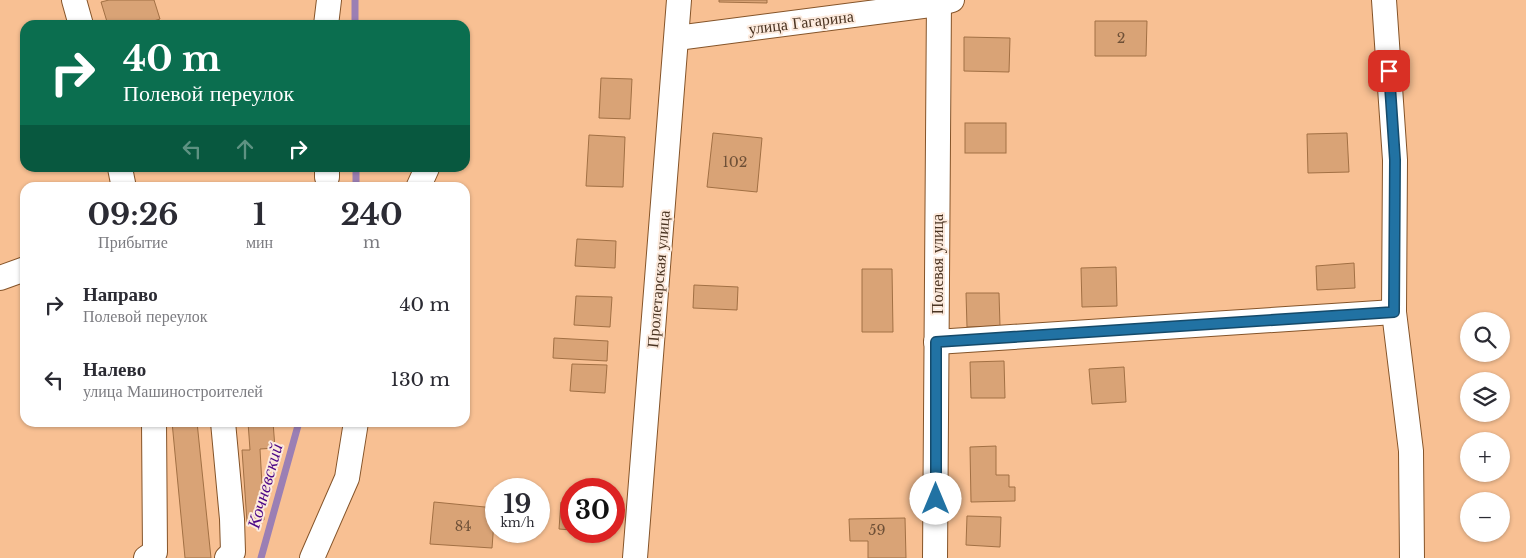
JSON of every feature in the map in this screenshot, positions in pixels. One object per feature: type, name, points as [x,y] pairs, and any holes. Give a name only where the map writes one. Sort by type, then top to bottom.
[{"type":"street","points":[[74,0],[80,20]]},
{"type":"street","points":[[327,20],[329,0]]},
{"type":"street","name":"Пролетарская улица","points":[[635,558],[679,0]]},
{"type":"street","points":[[1384,0],[1395,160],[1394,312],[1411,451],[1412,558]]},
{"type":"street","name":"улица Гагарина","points":[[677,38],[944,1]]},
{"type":"street","name":"Полевая улица","points":[[935,558],[936,342],[944,1]]},
{"type":"street","points":[[0,278],[20,271]]},
{"type":"street","points":[[936,342],[1394,312]]},
{"type":"street","points":[[154,427],[154,556]]},
{"type":"street","points":[[223,427],[232,519],[233,552],[227,558]]},
{"type":"street","points":[[312,558],[347,478],[355,427]]},
{"type":"building","points":[[109,0],[154,0],[160,19],[106,20],[101,2]]},
{"type":"building","points":[[719,0],[767,0],[767,3],[719,2]]},
{"type":"building","points":[[1095,21],[1147,21],[1146,56],[1095,56]]},
{"type":"building","points":[[964,37],[1010,38],[1009,72],[964,71]]},
{"type":"building","points":[[601,78],[632,79],[630,119],[599,118]]},
{"type":"building","points":[[965,123],[1006,123],[1006,153],[965,153]]},
{"type":"building","points":[[713,133],[762,138],[757,192],[707,187]]},
{"type":"building","points":[[1347,133],[1349,172],[1308,173],[1307,134]]},
{"type":"building","points":[[589,135],[625,137],[623,187],[586,186]]},
{"type":"building","points":[[577,239],[616,241],[615,268],[575,266]]},
{"type":"building","points":[[1354,263],[1355,288],[1317,290],[1316,266]]},
{"type":"building","points":[[1116,267],[1117,306],[1082,307],[1081,268]]},
{"type":"building","points":[[862,269],[892,269],[893,332],[862,332]]},
{"type":"building","points":[[694,285],[738,287],[737,310],[693,308]]},
{"type":"building","points":[[966,293],[999,293],[1000,326],[967,327]]},
{"type":"building","points":[[576,296],[612,297],[610,327],[574,325]]},
{"type":"building","points":[[554,338],[608,341],[607,361],[553,358]]},
{"type":"building","points":[[1004,361],[1005,398],[971,398],[970,362]]},
{"type":"building","points":[[572,364],[607,365],[605,393],[570,391]]},
{"type":"building","points":[[1124,367],[1126,402],[1092,404],[1089,369]]},
{"type":"building","points":[[172,427],[198,427],[211,558],[185,558]]},
{"type":"building","points":[[248,427],[273,427],[275,448],[260,449],[264,520],[247,522],[242,450],[250,450]]},
{"type":"building","points":[[996,446],[996,475],[1009,475],[1009,487],[1015,487],[1015,501],[971,502],[970,447]]},
{"type":"building","points":[[434,502],[485,507],[485,543],[492,543],[492,548],[430,544]]},
{"type":"building","points":[[967,516],[1001,517],[1000,547],[966,545]]},
{"type":"building","points":[[905,518],[906,558],[868,558],[868,541],[850,541],[849,519]]},
{"type":"waterway","name":"Кочневский","points":[[355,0],[355,20]]},
{"type":"waterway","name":"Кочневский","points":[[356,172],[356,182]]},
{"type":"waterway","name":"Кочневский","points":[[261,558],[298,427]]},
{"type":"route","points":[[936,499],[936,342],[1394,312],[1395,160],[1389,71]]}]
